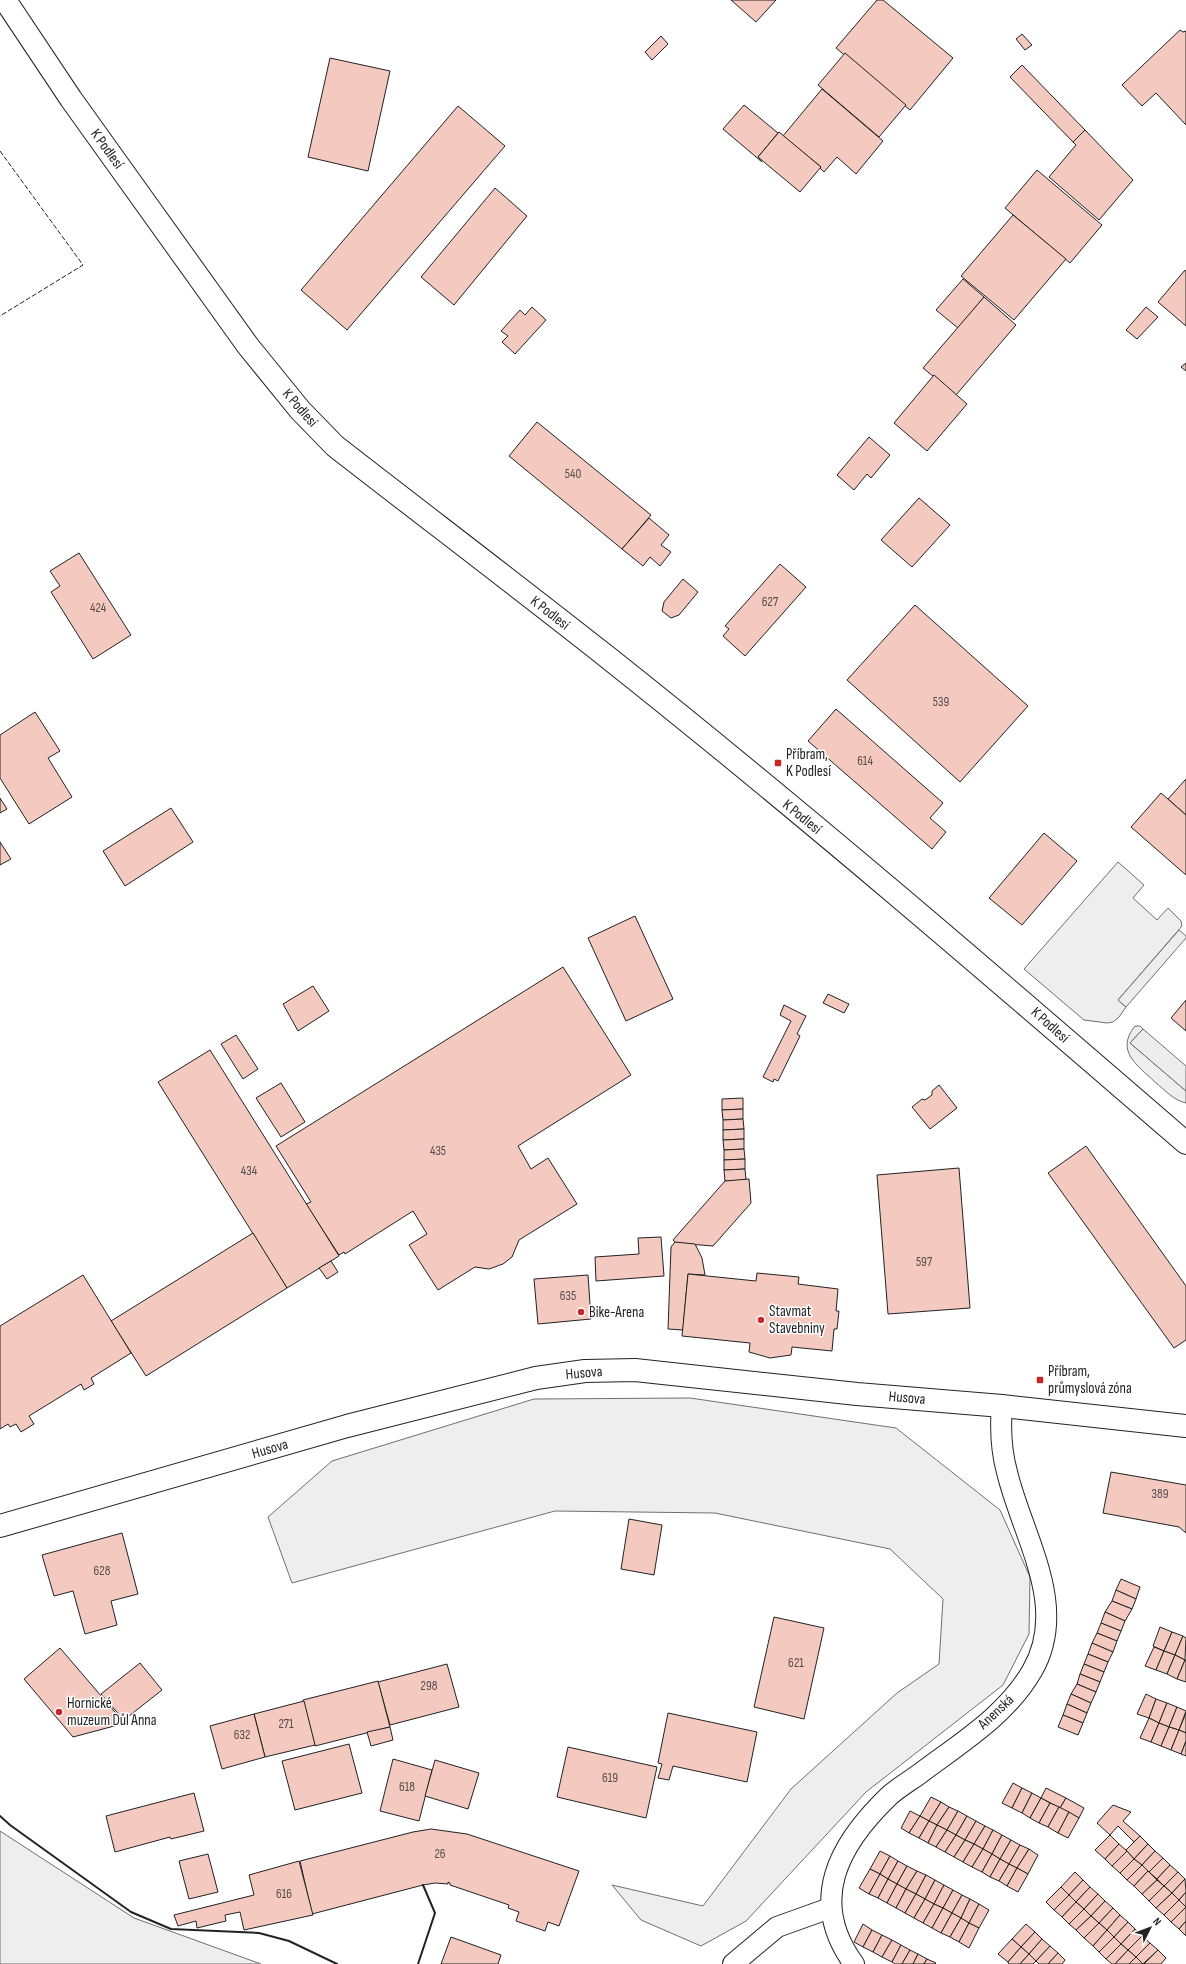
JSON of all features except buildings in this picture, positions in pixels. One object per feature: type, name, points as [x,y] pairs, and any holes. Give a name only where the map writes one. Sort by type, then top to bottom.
[{"type":"street","name":"K Podlesí","points":[[5,0],[71,99],[248,346],[300,410],[335,446],[607,657],[1024,1001],[1186,1143]]},
{"type":"street","name":"Husova","points":[[0,1526],[347,1426],[536,1378],[585,1371],[634,1370],[857,1394],[1002,1406],[1186,1426]]},
{"type":"street","name":"Anenská","points":[[854,1964],[838,1938],[830,1908],[832,1884],[839,1864],[852,1840],[868,1819],[890,1795],[988,1722],[1013,1698],[1032,1671],[1042,1650],[1046,1621],[1044,1586],[1007,1472],[1000,1431],[1002,1406]]},
{"type":"street","points":[[733,1964],[777,1927],[830,1908]]},
{"type":"shaded area","points":[[1118,862],[1144,885],[1133,898],[1157,920],[1168,908],[1181,921],[1182,926],[1118,1000],[1126,1007],[1119,1017],[1113,1022],[1107,1023],[1084,1020],[1024,969]]},
{"type":"shaded area","points":[[1179,930],[1186,936],[1186,938],[1126,1007],[1118,1000]]},
{"type":"shaded area","points":[[1135,1026],[1140,1026],[1143,1029],[1130,1043],[1186,1091],[1186,1103],[1177,1100],[1169,1094],[1141,1070],[1131,1057],[1127,1043],[1129,1035]]},
{"type":"shaded area","points":[[1143,1029],[1186,1066],[1186,1091],[1130,1043]]},
{"type":"shaded area","points":[[690,1398],[896,1428],[1000,1510],[1030,1577],[1029,1634],[1003,1685],[866,1792],[746,1921],[701,1946],[641,1920],[612,1885],[703,1906],[791,1789],[897,1693],[939,1664],[943,1599],[890,1549],[715,1513],[555,1511],[292,1583],[268,1517],[332,1461],[534,1399]]},
{"type":"shaded area","points":[[0,1831],[134,1918],[261,1964],[0,1964]]},
{"type":"fence","points":[[0,151],[83,265],[0,316]]},
{"type":"wall","points":[[0,1816],[10,1825],[131,1912],[171,1929],[259,1933],[289,1941],[337,1964]]},
{"type":"wall","points":[[418,1964],[435,1913],[423,1885]]},
{"type":"place","name":"Příbram, K Podlesí","points":[[778,763]]},
{"type":"place","name":"Bike-Arena","points":[[581,1312]]},
{"type":"place","name":"Stavmat Stavebniny","points":[[761,1320]]},
{"type":"place","name":"Příbram, průmyslová zóna","points":[[1040,1380]]},
{"type":"place","name":"Hornické muzeum Důl Anna","points":[[59,1712]]}]
